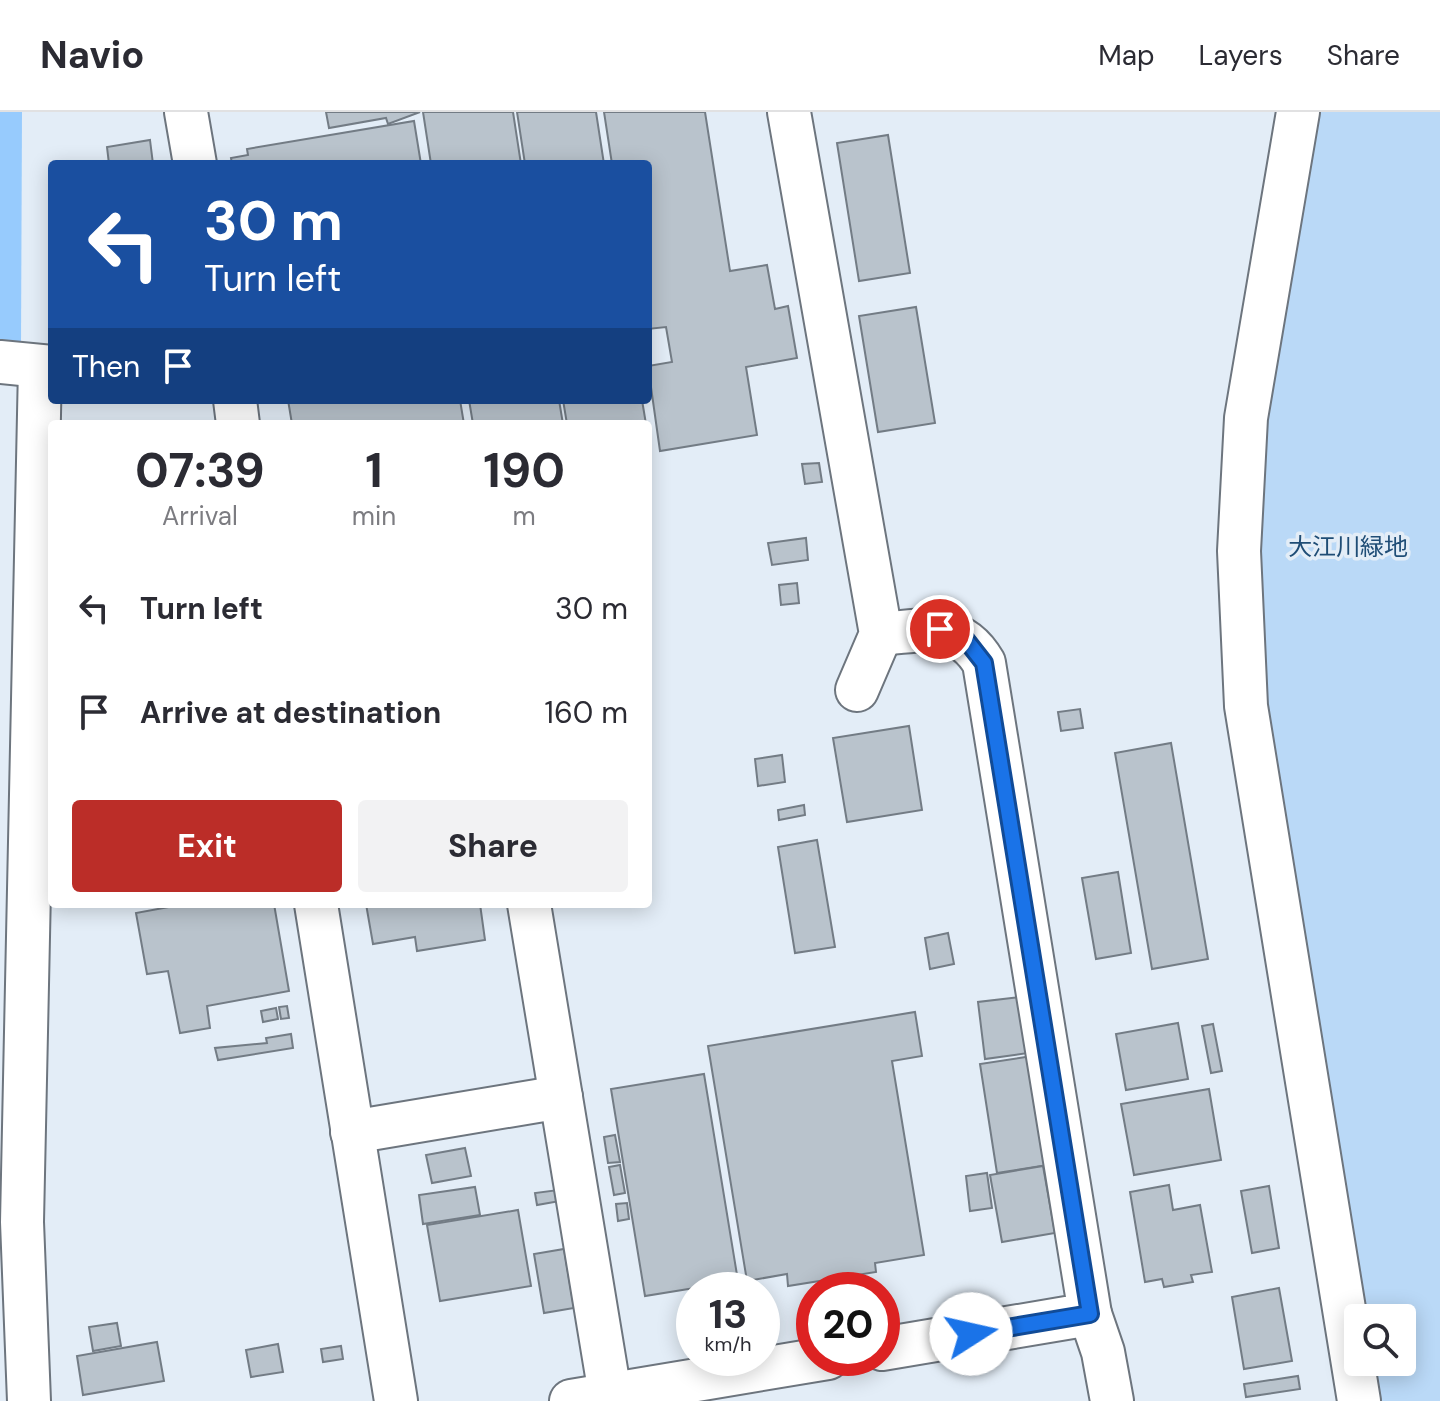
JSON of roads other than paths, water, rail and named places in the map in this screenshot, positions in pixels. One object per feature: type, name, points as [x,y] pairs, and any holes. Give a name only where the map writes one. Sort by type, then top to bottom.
[{"type":"street","points":[[186,112],[194,160]]},
{"type":"street","points":[[789,112],[881,634],[857,690]]},
{"type":"street","points":[[1298,112],[1246,418],[1239,551],[1246,706],[1359,1401]]},
{"type":"street","points":[[29,1401],[22,1222],[31,365]]},
{"type":"street","points":[[881,634],[940,629],[953,632],[976,649],[984,663],[1090,1314],[1103,1352],[1112,1401]]},
{"type":"street","points":[[317,908],[396,1401]]},
{"type":"street","points":[[530,908],[561,1097],[590,1398],[796,1363]]},
{"type":"street","points":[[352,1132],[561,1097]]},
{"type":"street","points":[[900,1346],[1090,1314]]},
{"type":"park label","name":"大江川緑地","points":[[1348,546]]}]
